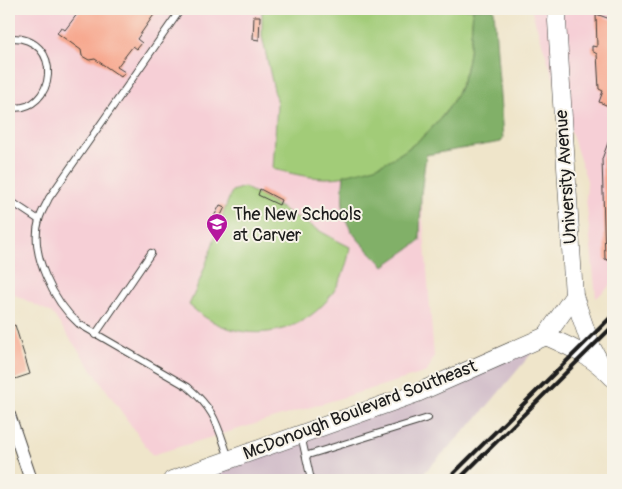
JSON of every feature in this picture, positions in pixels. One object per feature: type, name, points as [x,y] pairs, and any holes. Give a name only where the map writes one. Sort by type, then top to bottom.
[{"type":"main road","name":"University Avenue","points":[[558,9],[564,159],[574,296],[591,346],[608,372]]},
{"type":"main road","points":[[574,296],[546,336],[584,354],[608,372]]},
{"type":"main road","name":"McDonough Boulevard Southeast","points":[[172,480],[417,393],[546,336]]},
{"type":"street","points":[[9,416],[31,480]]},
{"type":"lane","points":[[181,9],[49,198],[39,220],[37,237],[44,276],[58,303],[67,314],[95,335],[188,386],[212,412],[230,459]]},
{"type":"lane","points":[[9,38],[18,37],[31,42],[40,49],[47,61],[49,71],[48,82],[40,96],[29,105],[9,107]]},
{"type":"lane","points":[[9,200],[39,220]]},
{"type":"lane","points":[[95,335],[151,253]]},
{"type":"lane","points":[[308,455],[428,418]]},
{"type":"lane","points":[[301,433],[308,455],[311,480]]},
{"type":"shaded area","name":"The New Schools at Carver","points":[[9,9],[494,9],[503,139],[501,142],[426,155],[421,194],[434,357],[427,372],[152,455],[52,313],[9,292]]},
{"type":"shaded area","points":[[531,9],[613,9],[613,283],[596,298],[586,198],[587,181]]},
{"type":"shaded area","points":[[546,336],[480,415],[417,480],[195,480]]},
{"type":"green space","points":[[262,9],[473,9],[469,51],[462,81],[448,108],[435,124],[420,139],[385,163],[346,176],[326,178],[273,169],[277,104],[262,36]]},
{"type":"green space","points":[[473,9],[494,9],[503,139],[501,142],[426,155],[421,194],[420,241],[384,266],[355,236],[345,218],[343,206],[344,175],[377,166],[401,153],[413,145],[444,115],[458,92],[465,72]]},
{"type":"green space","points":[[244,187],[350,247],[342,275],[329,298],[310,316],[288,327],[263,332],[238,331],[213,322],[189,305],[232,191]]},
{"type":"building","points":[[81,9],[158,9],[137,39],[142,43],[137,49],[133,46],[117,67],[125,72],[121,77],[95,59],[89,60],[82,56],[81,50],[57,33],[61,27],[65,30]]},
{"type":"building","points":[[596,14],[613,20],[613,108],[599,102],[603,91],[599,89],[597,54],[592,51],[592,46],[597,47]]},
{"type":"building","points":[[254,16],[260,16],[259,40],[253,39]]},
{"type":"building","points":[[613,129],[613,262],[605,259],[602,159]]},
{"type":"building","points":[[260,189],[281,200],[279,205],[258,195]]},
{"type":"building","points":[[220,205],[225,207],[215,228],[209,226]]},
{"type":"building","points":[[15,325],[30,374],[15,379],[9,361],[9,327]]},
{"type":"railway","points":[[447,480],[613,315]]},
{"type":"railway","points":[[458,480],[613,326]]},
{"type":"place","name":"The New Schools at Carver","points":[[217,243]]}]
